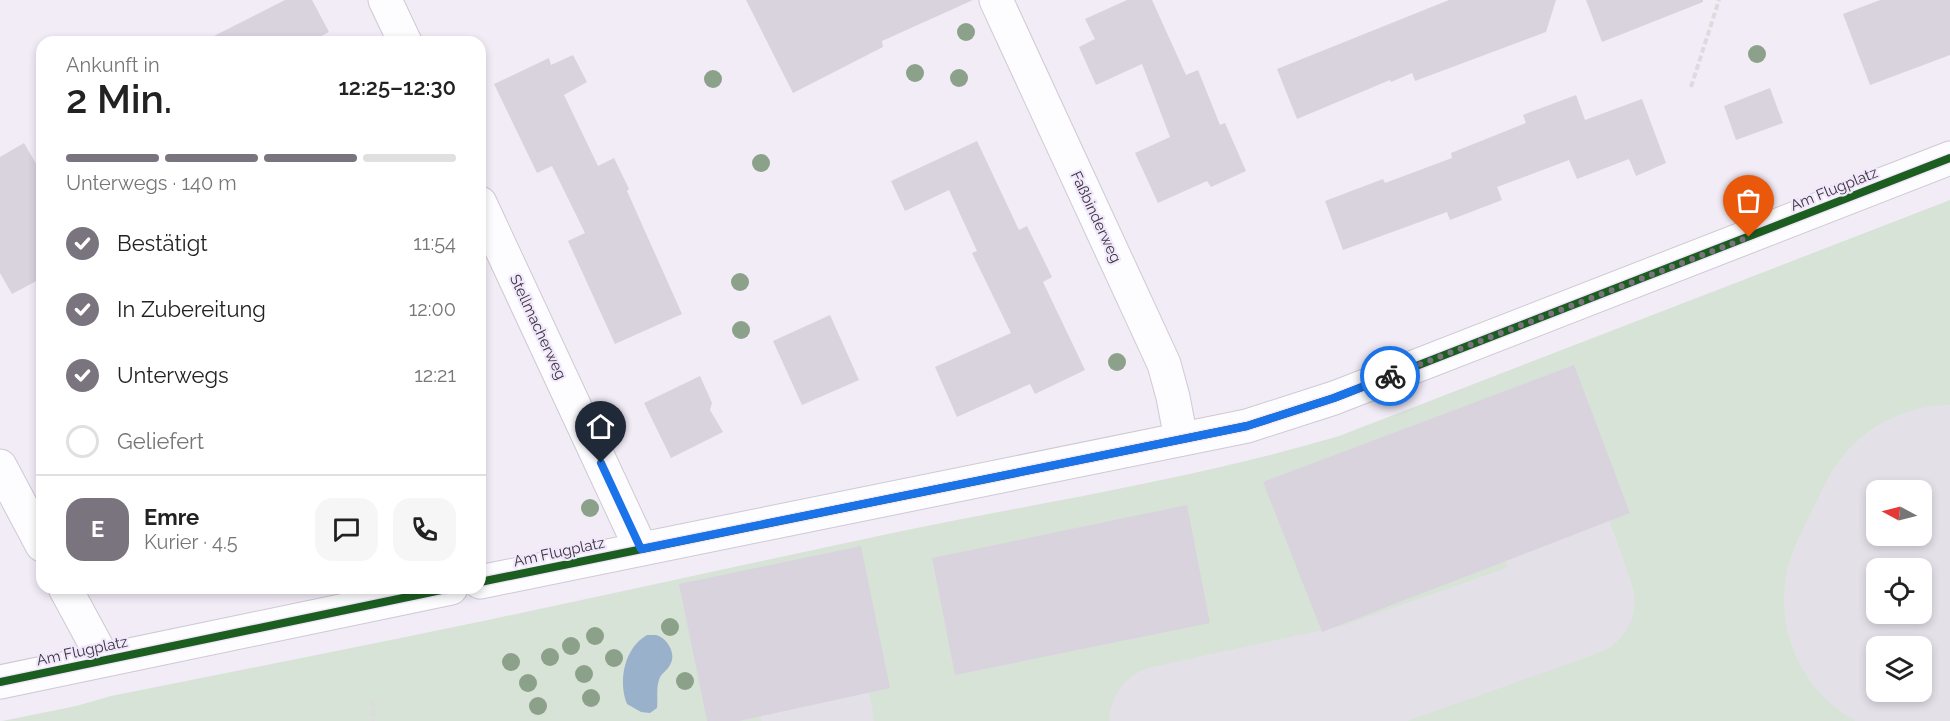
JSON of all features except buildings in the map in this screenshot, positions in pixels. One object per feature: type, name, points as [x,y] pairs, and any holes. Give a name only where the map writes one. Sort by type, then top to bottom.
[{"type":"street","points":[[386,0],[402,36]]},
{"type":"street","name":"Faßbinderweg","points":[[996,0],[1164,364],[1181,439]]},
{"type":"street","name":"Am Flugplatz","points":[[486,581],[1247,426],[1334,398],[1950,158]]},
{"type":"street","name":"Stellmacherweg","points":[[486,216],[641,549]]},
{"type":"street","points":[[0,466],[36,534]]},
{"type":"street","points":[[68,594],[104,660]]},
{"type":"street","name":"Am Flugplatz","points":[[0,682],[422,594]]},
{"type":"path","points":[[1691,87],[1719,0]]},
{"type":"path","points":[[373,701],[373,721]]},
{"type":"shaded area","points":[[1950,200],[1950,721],[2,721],[76,706],[111,696],[488,620],[883,535],[1226,466],[1339,436]]},
{"type":"water","points":[[647,635],[660,637],[668,643],[672,652],[672,661],[659,680],[657,708],[650,713],[641,712],[627,704],[623,685],[628,656],[639,641]]},
{"type":"taxiway","points":[[1165,721],[1359,679],[1579,601],[1558,542]]},
{"type":"taxiway","points":[[815,705],[818,721]]},
{"type":"runway","points":[[1932,580],[1950,543]]},
{"type":"cycle path","points":[[486,581],[1247,426],[1334,398],[1950,158]]},
{"type":"cycle path","points":[[0,682],[422,594]]},
{"type":"way so far","points":[[1390,376],[1749,237]]},
{"type":"route","points":[[601,463],[641,549],[1247,426],[1334,398],[1390,376]]}]
